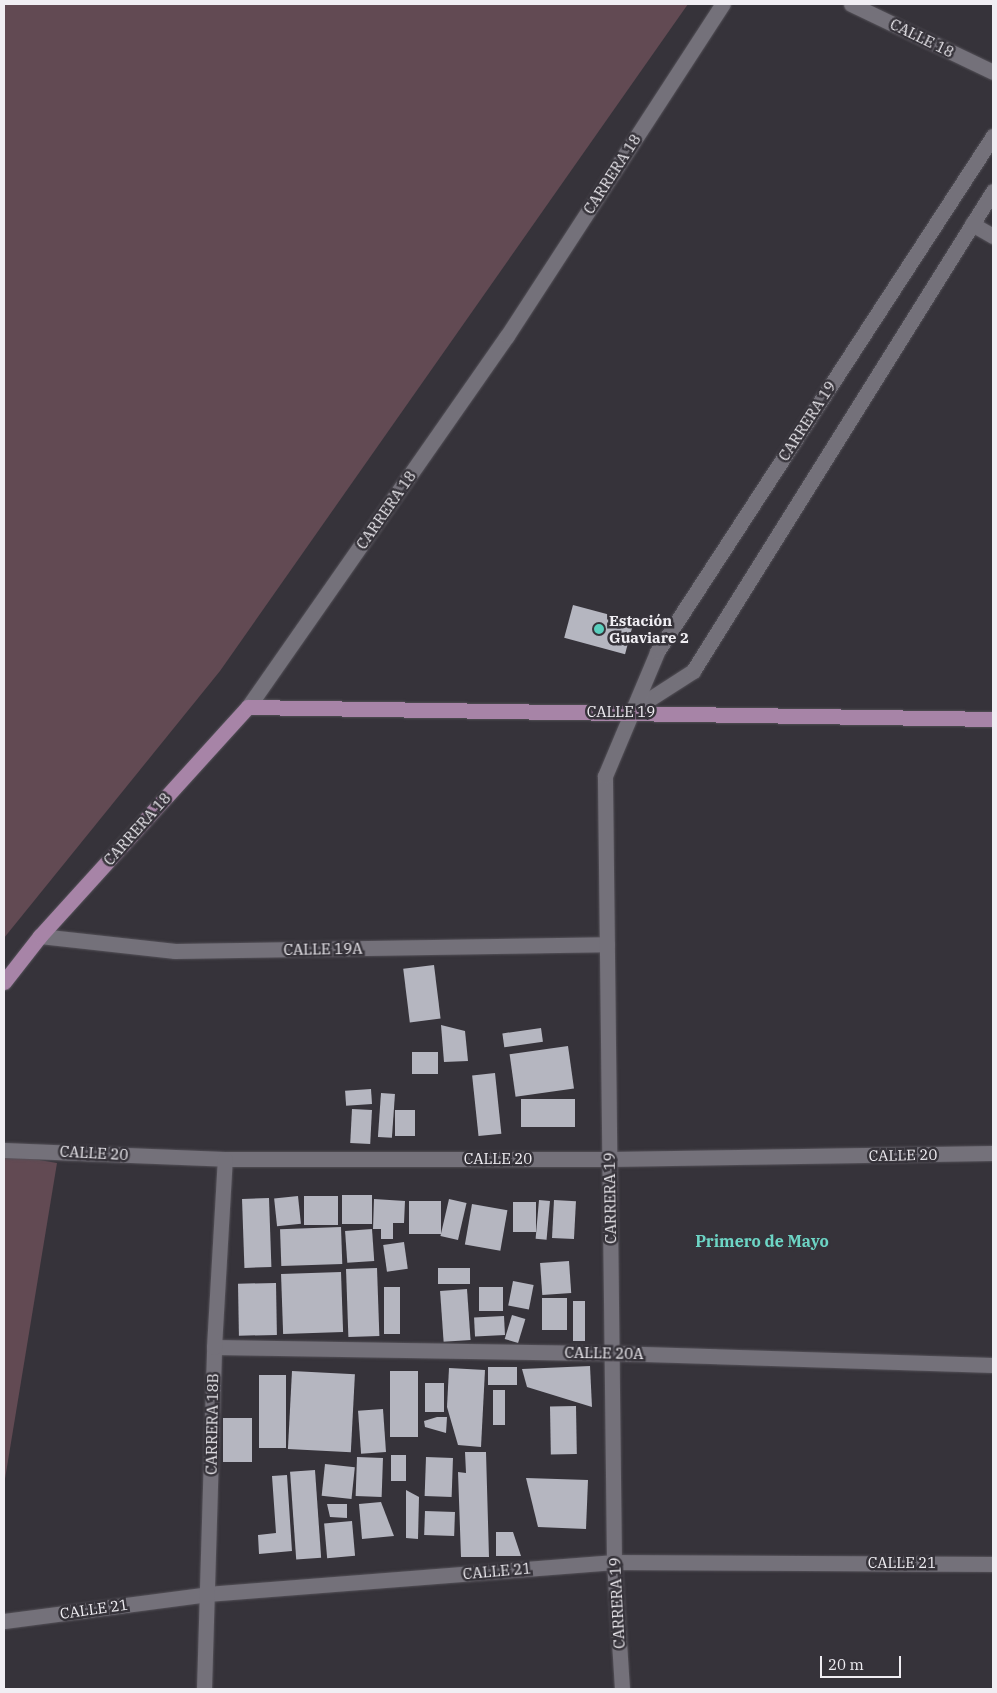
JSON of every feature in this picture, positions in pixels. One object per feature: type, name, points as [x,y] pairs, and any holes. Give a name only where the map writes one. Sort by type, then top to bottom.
[{"type":"main road","name":"CALLE 19","points":[[248,707],[631,711],[993,719]]},
{"type":"main road","name":"CARRERA 18","points":[[4,982],[40,936],[248,707]]},
{"type":"street","name":"CARRERA 18","points":[[248,707],[507,336],[723,4]]},
{"type":"street","name":"CALLE 18","points":[[851,4],[993,72]]},
{"type":"street","name":"CARRERA 19","points":[[622,1689],[614,1562],[605,776],[657,652],[993,136]]},
{"type":"street","points":[[631,711],[693,671],[993,191]]},
{"type":"street","points":[[972,224],[993,236]]},
{"type":"street","name":"CALLE 19A","points":[[40,936],[175,951],[607,944]]},
{"type":"street","name":"CALLE 20","points":[[4,1150],[225,1159],[609,1159],[993,1153]]},
{"type":"street","name":"CARRERA 18B","points":[[204,1689],[214,1347],[225,1159]]},
{"type":"street","name":"CALLE 20A","points":[[214,1347],[611,1352],[993,1365]]},
{"type":"street","name":"CALLE 21","points":[[4,1621],[208,1594],[614,1562],[993,1564]]},
{"type":"shaded area","points":[[4,4],[688,4],[220,671],[4,938]]},
{"type":"shaded area","points":[[4,1154],[57,1163],[4,1485]]},
{"type":"building","name":"Estación Guaviare 2","points":[[573,605],[634,621],[625,654],[564,638]]},
{"type":"building","points":[[434,965],[441,1019],[410,1022],[403,969]]},
{"type":"building","points":[[441,1025],[465,1031],[468,1061],[444,1062]]},
{"type":"building","points":[[541,1028],[543,1042],[504,1047],[502,1033]]},
{"type":"building","points":[[568,1046],[574,1089],[516,1097],[510,1054]]},
{"type":"building","points":[[412,1052],[438,1052],[438,1074],[412,1074]]},
{"type":"building","points":[[495,1073],[501,1134],[479,1136],[472,1075]]},
{"type":"building","points":[[371,1089],[372,1104],[346,1106],[345,1091]]},
{"type":"building","points":[[381,1093],[395,1094],[392,1138],[378,1137]]},
{"type":"building","points":[[521,1099],[575,1099],[575,1127],[521,1127]]},
{"type":"building","points":[[352,1109],[372,1110],[370,1144],[350,1143]]},
{"type":"building","points":[[395,1110],[415,1110],[415,1136],[395,1136]]},
{"type":"building","points":[[342,1195],[372,1195],[372,1224],[342,1224]]},
{"type":"building","points":[[298,1196],[301,1224],[277,1226],[274,1199]]},
{"type":"building","points":[[304,1196],[338,1196],[338,1225],[304,1225]]},
{"type":"building","points":[[269,1198],[271,1267],[244,1268],[242,1199]]},
{"type":"building","points":[[374,1199],[405,1201],[404,1223],[393,1223],[393,1239],[381,1239],[381,1229],[373,1229]]},
{"type":"building","points":[[449,1199],[467,1203],[458,1240],[440,1236]]},
{"type":"building","points":[[539,1200],[550,1201],[547,1240],[536,1239]]},
{"type":"building","points":[[554,1200],[576,1201],[574,1239],[552,1238]]},
{"type":"building","points":[[409,1201],[441,1201],[441,1234],[409,1234]]},
{"type":"building","points":[[513,1202],[536,1202],[536,1232],[513,1232]]},
{"type":"building","points":[[472,1204],[507,1210],[500,1251],[465,1244]]},
{"type":"building","points":[[341,1227],[342,1264],[281,1266],[280,1229]]},
{"type":"building","points":[[372,1229],[374,1261],[347,1263],[345,1231]]},
{"type":"building","points":[[404,1242],[408,1269],[387,1272],[383,1245]]},
{"type":"building","points":[[569,1261],[571,1293],[542,1295],[540,1263]]},
{"type":"building","points":[[377,1268],[379,1336],[348,1337],[346,1269]]},
{"type":"building","points":[[438,1268],[470,1268],[470,1284],[438,1284]]},
{"type":"building","points":[[341,1272],[343,1332],[283,1334],[281,1274]]},
{"type":"building","points":[[513,1281],[534,1285],[529,1310],[508,1306]]},
{"type":"building","points":[[276,1283],[277,1335],[239,1336],[238,1284]]},
{"type":"building","points":[[384,1287],[400,1287],[400,1334],[384,1334]]},
{"type":"building","points":[[479,1287],[503,1287],[503,1311],[479,1311]]},
{"type":"building","points":[[467,1289],[471,1340],[444,1342],[440,1291]]},
{"type":"building","points":[[542,1298],[567,1298],[567,1330],[542,1330]]},
{"type":"building","points":[[573,1301],[585,1301],[585,1341],[573,1341]]},
{"type":"building","points":[[512,1315],[525,1319],[518,1343],[505,1339]]},
{"type":"building","points":[[504,1316],[505,1335],[475,1337],[474,1318]]},
{"type":"building","points":[[590,1366],[592,1407],[527,1387],[522,1369]]},
{"type":"building","points":[[488,1367],[517,1367],[517,1385],[488,1385]]},
{"type":"building","points":[[449,1368],[485,1370],[481,1447],[458,1445],[447,1407]]},
{"type":"building","points":[[292,1371],[355,1374],[351,1452],[288,1449]]},
{"type":"building","points":[[390,1371],[418,1371],[418,1437],[390,1437]]},
{"type":"building","points":[[259,1375],[286,1375],[286,1448],[259,1448]]},
{"type":"building","points":[[425,1383],[444,1383],[444,1412],[425,1412]]},
{"type":"building","points":[[493,1390],[505,1390],[505,1425],[493,1425]]},
{"type":"building","points":[[550,1406],[576,1406],[577,1454],[551,1454]]},
{"type":"building","points":[[383,1409],[386,1452],[361,1454],[358,1411]]},
{"type":"building","points":[[437,1417],[447,1417],[446,1433],[425,1427],[424,1421]]},
{"type":"building","points":[[223,1418],[252,1418],[252,1462],[223,1462]]},
{"type":"building","points":[[465,1452],[486,1452],[489,1557],[461,1557],[458,1472],[466,1473]]},
{"type":"building","points":[[391,1455],[406,1455],[406,1481],[391,1481]]},
{"type":"building","points":[[357,1457],[383,1458],[382,1497],[356,1496]]},
{"type":"building","points":[[426,1457],[453,1458],[452,1497],[425,1496]]},
{"type":"building","points":[[325,1464],[355,1467],[351,1499],[322,1496]]},
{"type":"building","points":[[315,1470],[321,1558],[296,1560],[290,1472]]},
{"type":"building","points":[[287,1475],[292,1551],[259,1554],[258,1535],[276,1533],[272,1476]]},
{"type":"building","points":[[526,1478],[588,1480],[586,1529],[538,1527]]},
{"type":"building","points":[[406,1490],[419,1497],[418,1539],[406,1538]]},
{"type":"building","points":[[381,1502],[394,1536],[362,1539],[359,1504]]},
{"type":"building","points":[[327,1504],[347,1504],[347,1518],[330,1517]]},
{"type":"building","points":[[425,1511],[455,1512],[454,1536],[424,1535]]},
{"type":"building","points":[[352,1521],[355,1556],[327,1558],[324,1523]]},
{"type":"building","points":[[496,1532],[513,1532],[521,1556],[496,1556]]},
{"type":"place","name":"Estación Guaviare 2","points":[[599,629]]},
{"type":"district","name":"Primero de Mayo","points":[[762,1241]]}]
